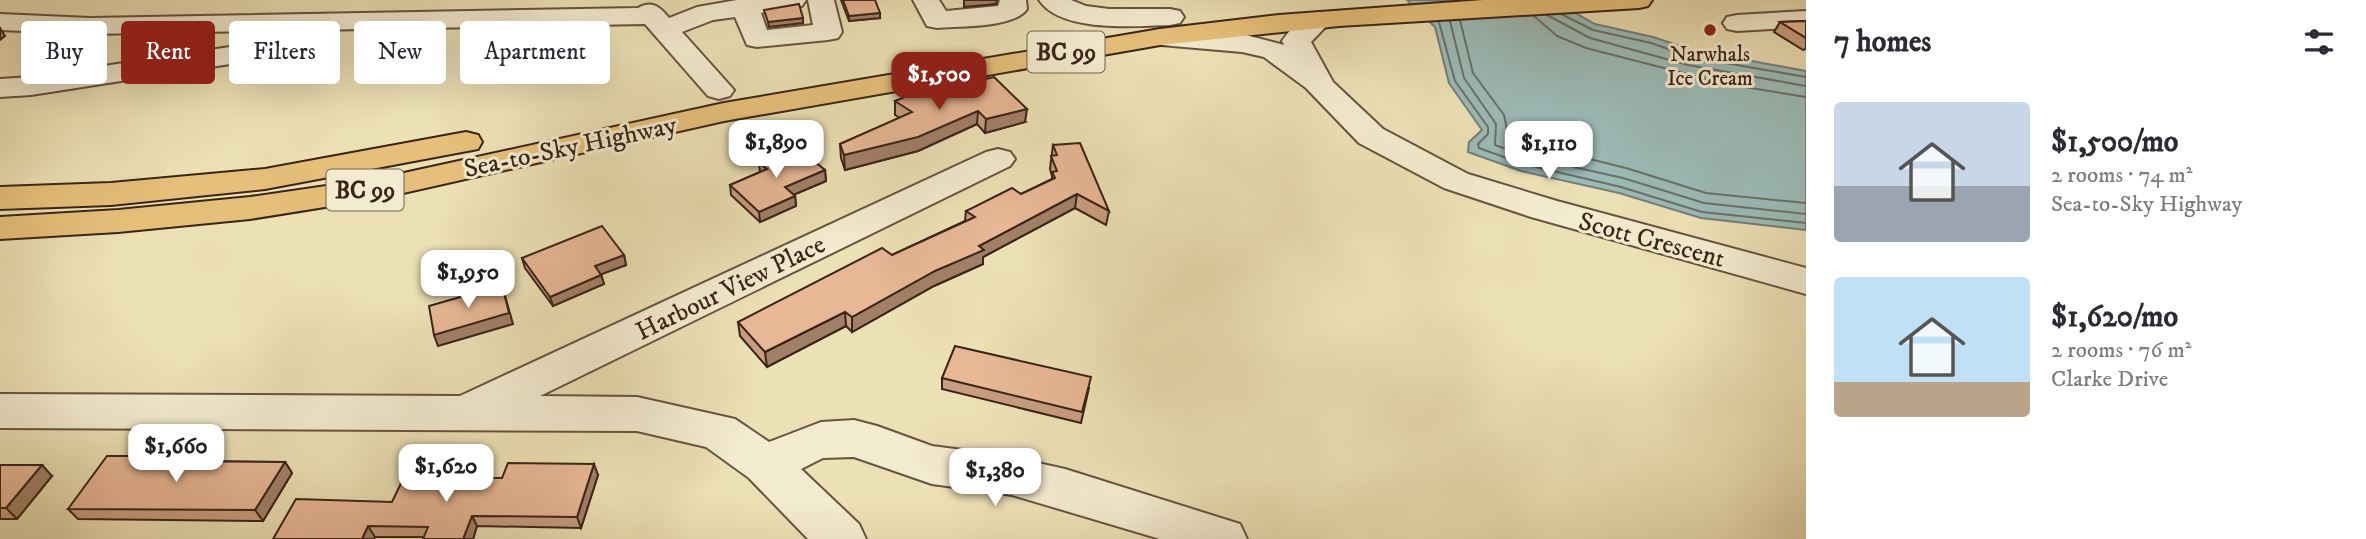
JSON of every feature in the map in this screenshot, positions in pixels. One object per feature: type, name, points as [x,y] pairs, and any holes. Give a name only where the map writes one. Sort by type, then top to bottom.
[{"type":"highway","name":"Sea-to-Sky Highway","points":[[0,198],[111,194],[265,179],[377,160],[719,90],[765,90],[1165,27],[1378,0]]},
{"type":"highway","name":"Sea-to-Sky Highway","points":[[0,228],[165,217],[250,208],[381,188],[723,112],[1165,27],[1639,0]]},
{"type":"highway","points":[[165,217],[274,191],[708,106],[717,100],[719,90]]},
{"type":"street","points":[[446,22],[707,13],[793,0]]},
{"type":"street","points":[[745,6],[757,39],[828,32],[821,0]]},
{"type":"street","points":[[932,10],[1004,14],[1014,9],[1013,0]]},
{"type":"street","points":[[1052,0],[1064,8],[1091,16],[1165,27],[1274,51],[1320,87]]},
{"type":"street","points":[[652,15],[719,90]]},
{"type":"street","points":[[1737,23],[1806,19]]},
{"type":"street","name":"Scott Crescent","points":[[1318,20],[1296,41],[1320,87],[1371,136],[1456,181],[1544,209],[1806,281]]},
{"type":"street","points":[[0,22],[21,23]]},
{"type":"street","points":[[107,26],[354,23]]},
{"type":"street","points":[[0,88],[31,86],[354,37]]},
{"type":"street","name":"Harbour View Place","points":[[463,415],[998,159]]},
{"type":"street","points":[[0,411],[636,414],[719,432],[766,465],[841,539]]},
{"type":"street","points":[[766,465],[815,442],[840,438],[866,439],[923,462],[949,469],[1008,475],[1058,487],[1122,505],[1222,539]]},
{"type":"water","points":[[1407,0],[1552,0],[1595,24],[1653,37],[1692,50],[1806,71],[1806,230],[1701,218],[1619,193],[1521,171],[1468,152],[1469,142],[1482,130],[1449,83],[1435,27]]},
{"type":"building","points":[[843,0],[875,0],[880,13],[849,16]]},
{"type":"building","points":[[799,4],[803,18],[768,22],[764,10]]},
{"type":"building","points":[[1806,21],[1806,38],[1780,22]]},
{"type":"building","points":[[994,77],[1027,109],[986,119],[978,111],[918,137],[844,155],[840,144],[912,112],[895,101],[927,88],[932,91]]},
{"type":"building","points":[[1080,143],[1109,211],[1077,194],[979,246],[984,250],[935,271],[852,317],[845,312],[765,352],[738,322],[882,248],[892,255],[975,217],[966,211],[1012,188],[1021,194],[1055,178],[1052,172],[1057,171],[1051,156],[1057,155],[1053,145]]},
{"type":"building","points":[[784,152],[792,159],[804,153],[825,170],[785,187],[795,196],[759,212],[730,185],[767,169],[759,163]]},
{"type":"building","points":[[602,226],[624,255],[595,266],[601,275],[550,297],[522,258]]},
{"type":"building","points":[[502,285],[509,313],[434,335],[429,306]]},
{"type":"building","points":[[955,346],[1091,377],[1082,412],[942,378]]},
{"type":"building","points":[[107,456],[179,456],[175,461],[285,462],[255,510],[68,509]]},
{"type":"building","points":[[508,463],[594,464],[577,517],[472,516],[463,539],[423,539],[428,527],[368,526],[362,539],[273,539],[296,499],[392,502],[404,477],[502,478]]},
{"type":"building","points":[[0,465],[42,465],[6,508],[0,508]]},
{"type":"place","name":"Narwhals Ice Cream","points":[[1710,30]]}]
